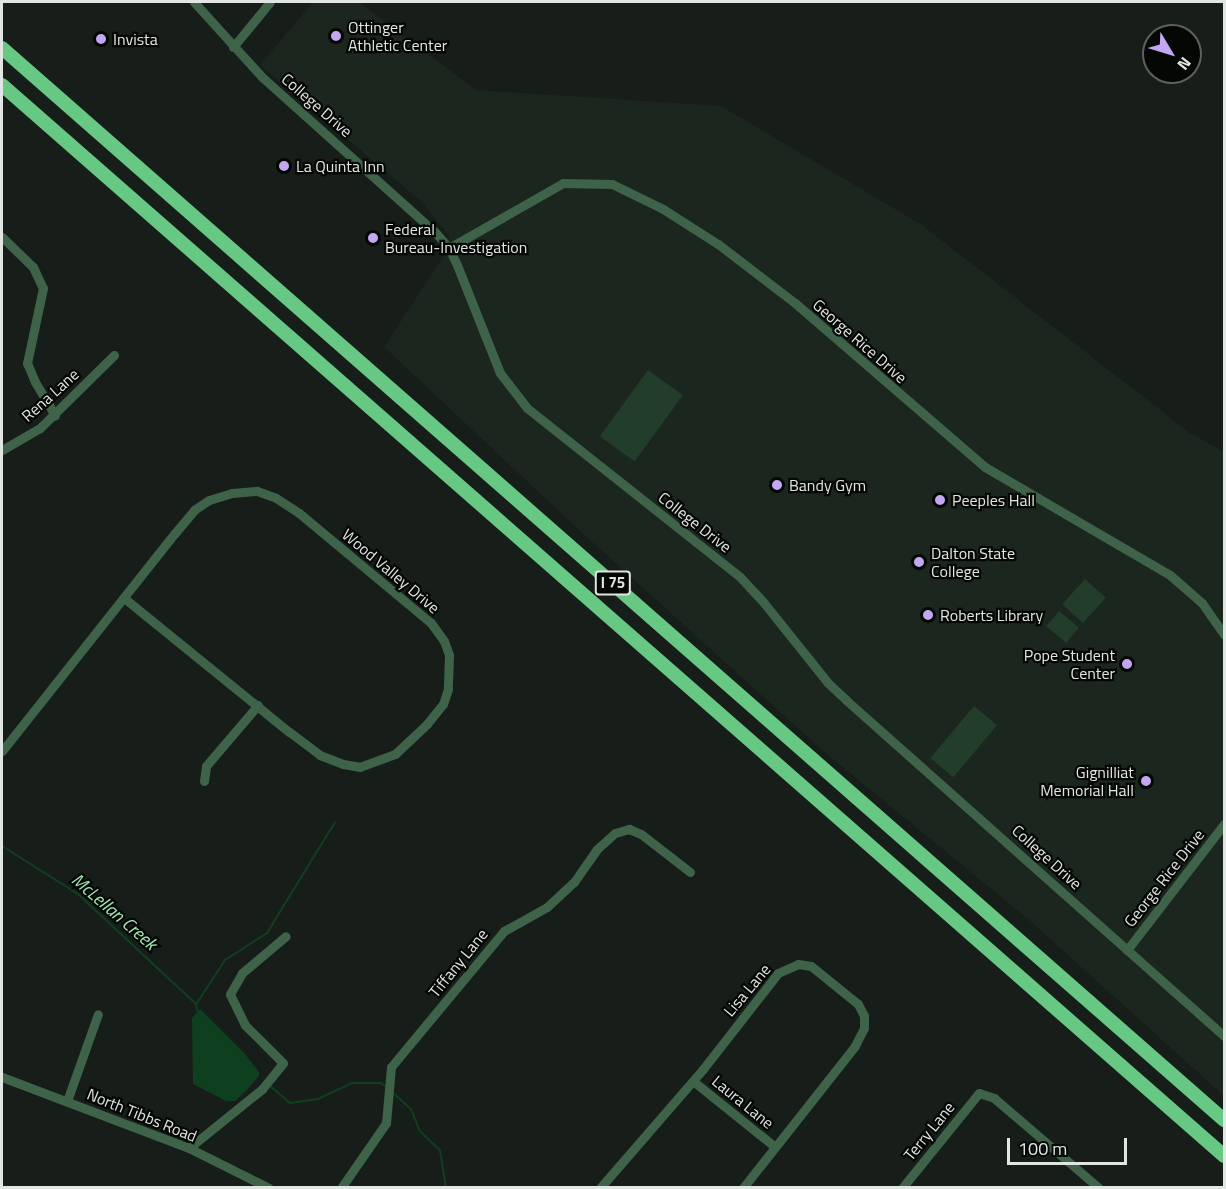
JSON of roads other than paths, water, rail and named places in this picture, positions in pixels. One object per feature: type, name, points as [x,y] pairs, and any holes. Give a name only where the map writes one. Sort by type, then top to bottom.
[{"type":"highway","name":"I 75","points":[[2,48],[1224,1120]]},
{"type":"highway","name":"I 75","points":[[2,85],[1224,1156]]},
{"type":"street","name":"College Drive","points":[[194,2],[262,77],[408,206],[449,248],[490,354],[500,374],[527,408],[740,577],[840,694],[1224,1036]]},
{"type":"street","points":[[233,47],[270,2]]},
{"type":"street","name":"George Rice Drive","points":[[449,248],[563,183],[612,184],[663,209],[718,244],[795,303],[985,467],[1170,575],[1202,603],[1224,635]]},
{"type":"street","points":[[2,237],[33,267],[43,288],[27,363],[35,382],[55,415]]},
{"type":"street","name":"Rena Lane","points":[[2,450],[40,428],[114,355]]},
{"type":"street","name":"Wood Valley Drive","points":[[2,751],[194,510],[209,500],[232,493],[257,491],[276,498],[299,513],[431,623],[444,640],[449,655],[448,689],[442,704],[427,724],[395,754],[360,767],[320,755],[124,598]]},
{"type":"street","points":[[204,781],[206,766],[258,705]]},
{"type":"street","name":"George Rice Drive","points":[[1127,950],[1224,824]]},
{"type":"street","name":"Tiffany Lane","points":[[341,1188],[386,1123],[391,1067],[504,931],[547,908],[574,882],[596,850],[615,833],[629,829],[641,834],[690,872]]},
{"type":"street","points":[[189,1148],[262,1089],[283,1063],[245,1025],[231,994],[242,973],[286,936]]},
{"type":"street","name":"Lisa Lane","points":[[600,1188],[693,1081],[778,973],[798,964],[811,966],[858,1004],[864,1016],[864,1028],[855,1046],[743,1188]]},
{"type":"street","points":[[67,1101],[98,1014]]},
{"type":"street","name":"North Tibbs Road","points":[[2,1077],[189,1148],[269,1188]]},
{"type":"street","name":"Laura Lane","points":[[693,1081],[775,1147]]},
{"type":"street","name":"Terry Lane","points":[[902,1188],[979,1093],[994,1098],[1099,1188]]},
{"type":"waterway","points":[[197,1003],[225,960],[267,933],[335,822]]},
{"type":"waterway","name":"McLellan Creek","points":[[2,846],[78,894],[196,1004],[197,1011]]},
{"type":"waterway","name":"McLellan Creek","points":[[268,1084],[290,1103],[318,1099],[352,1083],[381,1083],[385,1086]]},
{"type":"waterway","name":"McLellan Creek","points":[[392,1092],[411,1109],[420,1131],[440,1150],[446,1188]]},
{"type":"place","name":"Ottinger Athletic Center","points":[[336,36]]},
{"type":"place","name":"Invista","points":[[101,39]]},
{"type":"place","name":"La Quinta Inn","points":[[284,166]]},
{"type":"place","name":"Federal Bureau-Investigation","points":[[373,238]]},
{"type":"place","name":"Bandy Gym","points":[[777,485]]},
{"type":"place","name":"Peeples Hall","points":[[940,500]]},
{"type":"place","name":"Dalton State College","points":[[919,562]]},
{"type":"place","name":"Roberts Library","points":[[928,615]]},
{"type":"place","name":"Pope Student Center","points":[[1127,664]]},
{"type":"place","name":"Gignilliat Memorial Hall","points":[[1146,781]]}]
